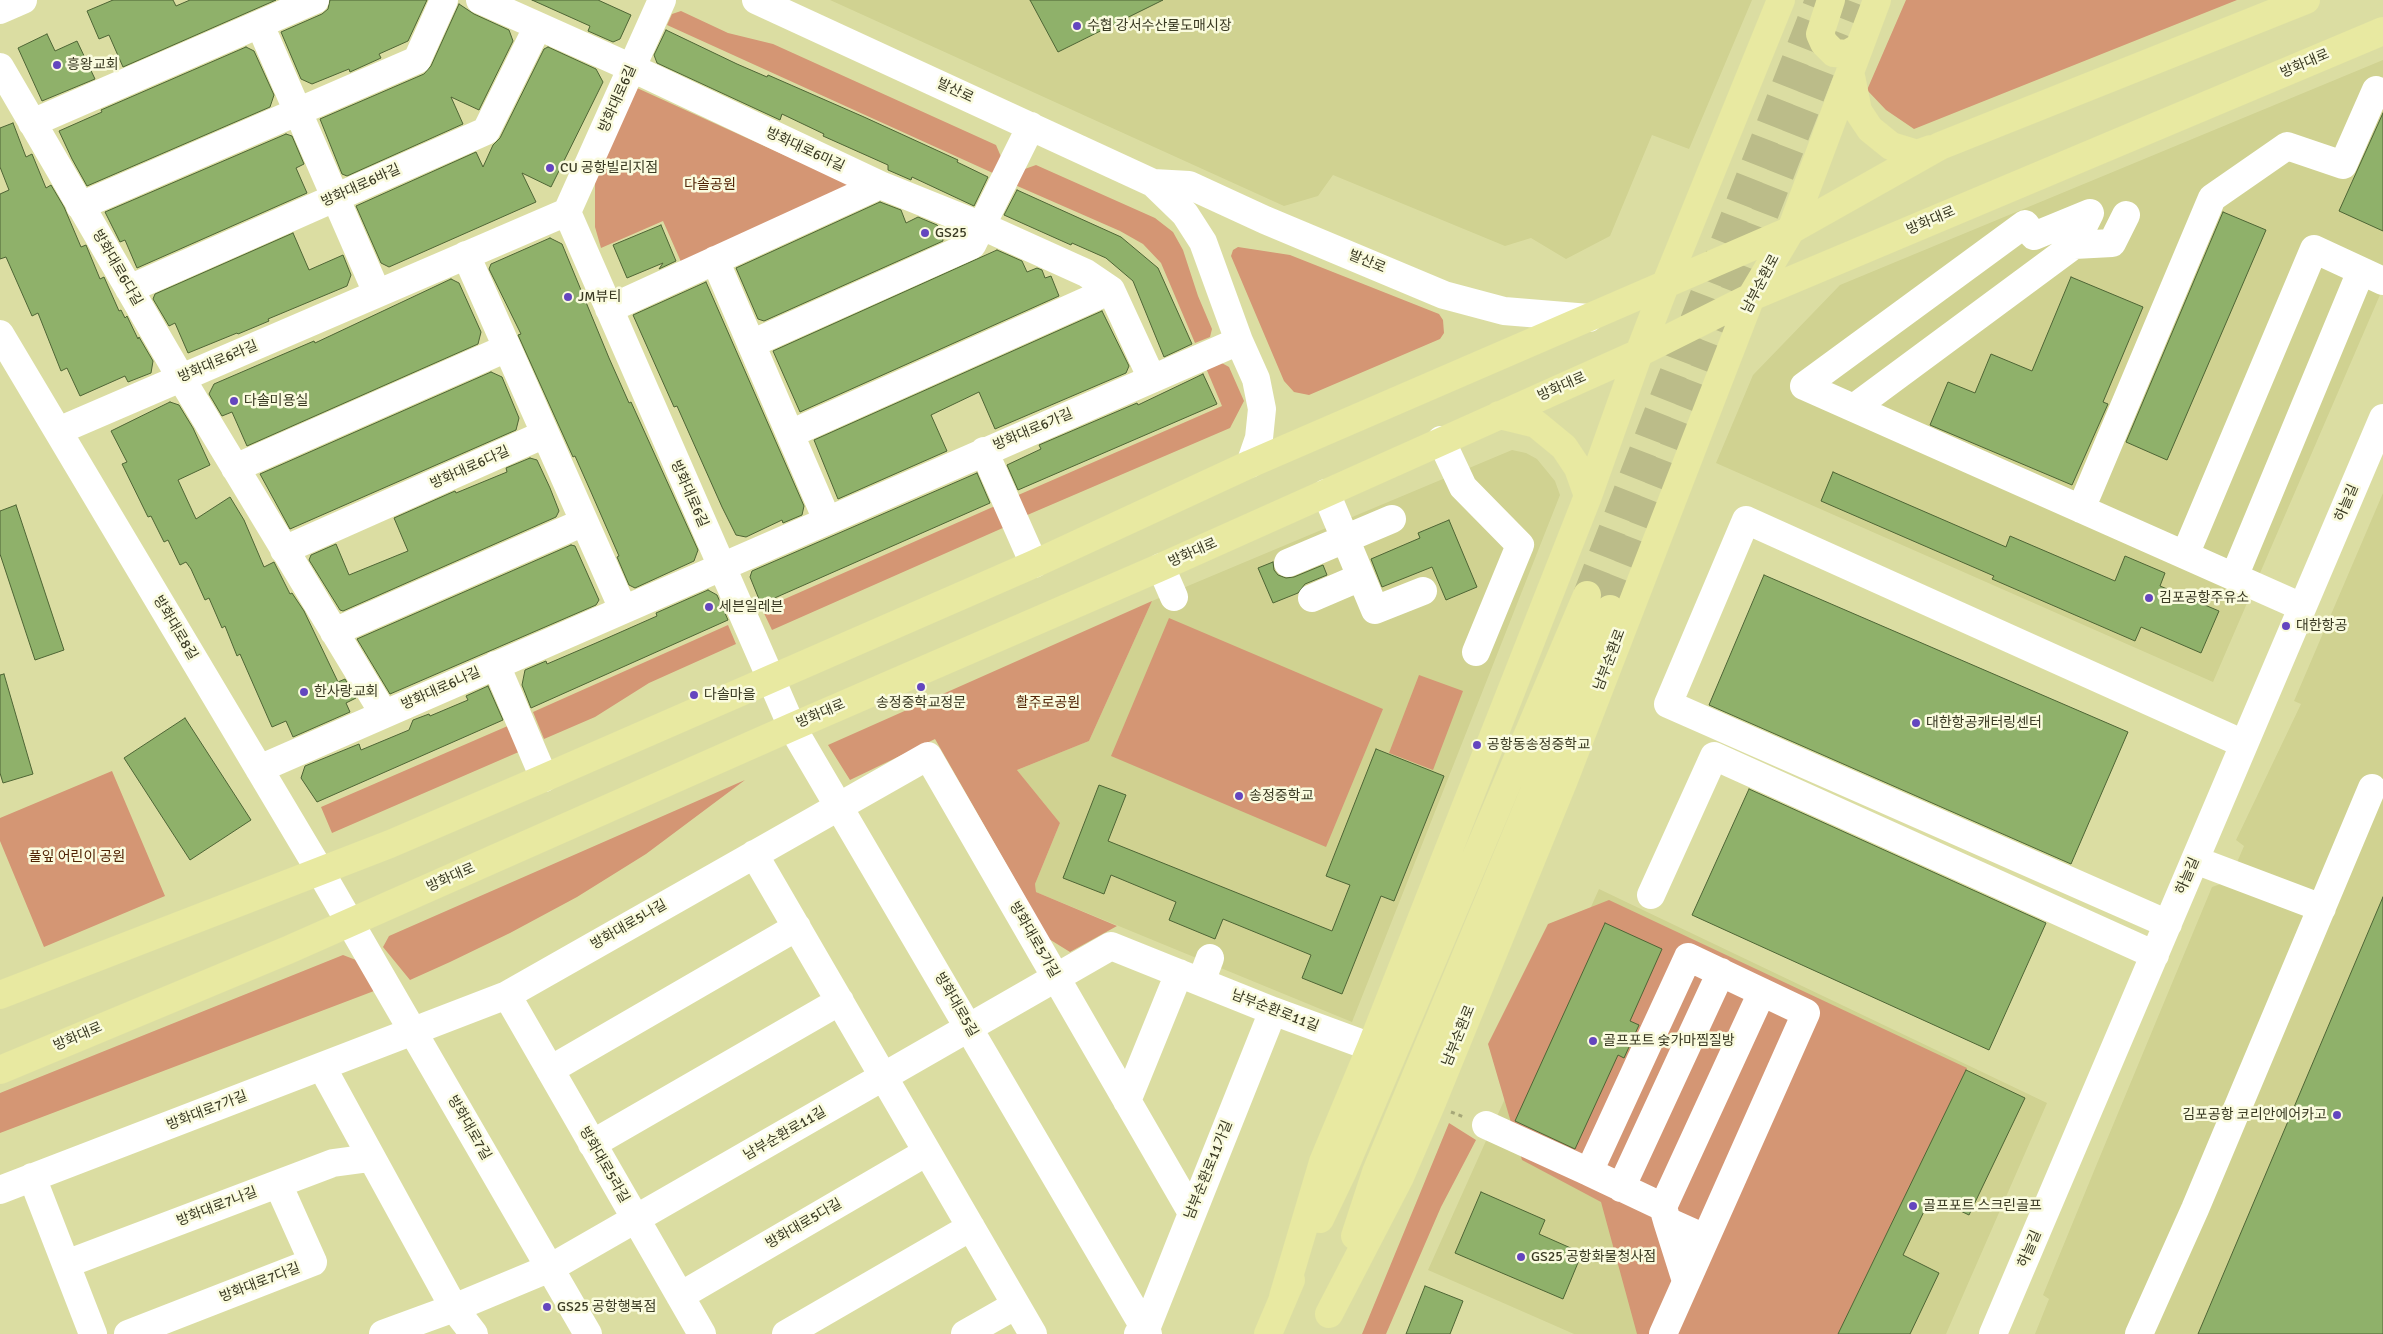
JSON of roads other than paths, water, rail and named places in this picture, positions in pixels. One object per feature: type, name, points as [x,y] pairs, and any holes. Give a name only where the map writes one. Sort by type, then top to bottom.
[{"type":"main road","points":[[1283,1297],[1323,1162],[1371,1047],[1588,496],[1666,283],[1781,0]]},
{"type":"main road","points":[[1830,0],[1820,34],[1824,43],[1834,53],[1847,54],[1854,59],[1858,111],[1870,129],[1890,146],[1917,154],[2306,0]]},
{"type":"main road","name":"남부순환로","points":[[1325,1324],[1400,1177],[1431,1104],[1564,780],[1751,296],[1791,230],[1877,0]]},
{"type":"main road","name":"방화대로","points":[[0,1070],[411,896],[792,727],[1161,567],[1639,353],[1751,296],[2383,31]]},
{"type":"main road","points":[[0,995],[390,844],[1034,564],[1250,464],[1791,230],[1940,146]]},
{"type":"main road","points":[[1500,415],[1536,424],[1564,447],[1578,468],[1588,496]]},
{"type":"main road","points":[[1268,1334],[1283,1297],[1343,1171],[1586,595]]},
{"type":"main road","name":"남부순환로","points":[[1325,1324],[1376,1172],[1612,605]]},
{"type":"street","points":[[0,10],[23,0]]},
{"type":"street","points":[[32,123],[315,0]]},
{"type":"street","points":[[80,206],[417,60],[444,0]]},
{"type":"street","points":[[480,0],[632,68]]},
{"type":"street","name":"방화대로6길","points":[[662,0],[566,212],[770,679]]},
{"type":"street","name":"발산로","points":[[756,0],[1153,183],[1185,214],[1203,242],[1239,341],[1256,379],[1262,409],[1259,438],[1250,464]]},
{"type":"street","points":[[260,25],[378,293]]},
{"type":"street","name":"방화대로6바길","points":[[128,289],[486,131],[538,26]]},
{"type":"street","name":"방화대로6다길","points":[[0,67],[128,289],[384,714]]},
{"type":"street","name":"방화대로6마길","points":[[632,68],[880,185],[1060,260],[1086,273],[1111,290]]},
{"type":"street","points":[[2082,509],[2212,198],[2287,146],[2343,165],[2376,90]]},
{"type":"street","points":[[751,344],[972,245],[1031,126]]},
{"type":"street","name":"발산로","points":[[1153,183],[1189,185],[1265,220],[1444,295],[1504,310],[1589,318]]},
{"type":"street","points":[[609,309],[880,185]]},
{"type":"street","name":"방화대로6라길","points":[[58,431],[566,212]]},
{"type":"street","points":[[1855,407],[2074,245],[2090,213],[2034,236],[2025,224],[1804,386],[2302,607]]},
{"type":"street","points":[[2074,245],[2112,243],[2126,215]]},
{"type":"street","points":[[2185,555],[2314,249],[2372,276],[2234,576]]},
{"type":"street","points":[[466,255],[623,609]]},
{"type":"street","points":[[716,260],[827,520]]},
{"type":"street","points":[[790,434],[1111,290],[1152,379]]},
{"type":"street","name":"방화대로8길","points":[[0,334],[350,922]]},
{"type":"street","name":"방화대로6가길","points":[[721,566],[1239,341]]},
{"type":"street","points":[[235,468],[507,348]]},
{"type":"street","name":"하늘길","points":[[1994,1334],[2383,418]]},
{"type":"street","name":"방화대로6다길","points":[[284,550],[545,434]]},
{"type":"street","points":[[1442,440],[1463,488],[1520,545],[1476,652]]},
{"type":"street","points":[[984,452],[1034,564]]},
{"type":"street","points":[[1326,493],[1375,610],[1423,591]]},
{"type":"street","points":[[1288,563],[1392,519]]},
{"type":"street","points":[[2168,924],[1668,704],[1746,520],[2244,744]]},
{"type":"street","points":[[334,632],[584,522]]},
{"type":"street","name":"방화대로6나길","points":[[259,769],[721,566]]},
{"type":"street","points":[[1161,567],[1174,597]]},
{"type":"street","points":[[1312,598],[1361,577]]},
{"type":"street","points":[[496,665],[544,778]]},
{"type":"street","name":"방화대로5길","points":[[770,679],[792,727],[969,1028],[1144,1332]]},
{"type":"street","name":"방화대로5가길","points":[[839,806],[928,756],[1192,1213]]},
{"type":"street","points":[[1651,895],[1714,756],[2155,955]]},
{"type":"street","points":[[2139,1334],[2195,1209],[2372,788]]},
{"type":"street","name":"방화대로5나길","points":[[413,1032],[507,995],[839,806]]},
{"type":"street","points":[[754,854],[1033,1334]]},
{"type":"street","points":[[2195,860],[2322,908]]},
{"type":"street","name":"방화대로7길","points":[[350,922],[588,1334]]},
{"type":"street","points":[[550,1070],[797,927]]},
{"type":"street","name":"남부순환로11길","points":[[383,1334],[454,1308],[550,1268],[1111,946],[1197,971],[1273,1011],[1371,1047]]},
{"type":"street","points":[[1589,1172],[1688,957],[1806,1013],[1662,1334]]},
{"type":"street","points":[[1127,1101],[1197,971]]},
{"type":"street","points":[[1621,1188],[1720,972]]},
{"type":"street","points":[[1686,1280],[1665,1214],[1762,992]]},
{"type":"street","name":"방화대로5라길","points":[[507,995],[702,1334]]},
{"type":"street","points":[[592,1144],[840,1001]]},
{"type":"street","name":"남부순환로11가길","points":[[1144,1332],[1273,1011]]},
{"type":"street","name":"방화대로7가길","points":[[0,1190],[413,1032]]},
{"type":"street","points":[[322,1067],[370,1158],[454,1308],[474,1334]]},
{"type":"street","points":[[1486,1125],[1621,1188],[1705,1238]]},
{"type":"street","name":"방화대로5다길","points":[[680,1296],[928,1152]]},
{"type":"street","name":"방화대로7나길","points":[[66,1264],[333,1163],[370,1158]]},
{"type":"street","points":[[32,1177],[94,1334]]},
{"type":"street","name":"방화대로7다길","points":[[128,1334],[313,1262],[278,1184]]},
{"type":"street","points":[[786,1334],[971,1228]]},
{"type":"street","points":[[965,1334],[1016,1305]]},
{"type":"tunnel","points":[[1587,595],[1819,0]]},
{"type":"tunnel","points":[[1612,605],[1848,0]]},
{"type":"place","name":"수협 강서수산물도매시장","points":[[1077,26]]},
{"type":"place","name":"흥왕교회","points":[[57,65]]},
{"type":"place","name":"CU 공항빌리지점","points":[[550,168]]},
{"type":"place","name":"GS25","points":[[925,233]]},
{"type":"place","name":"JM뷰티","points":[[568,297]]},
{"type":"place","name":"다솔미용실","points":[[234,401]]},
{"type":"place","name":"김포공항주유소","points":[[2149,598]]},
{"type":"place","name":"세븐일레븐","points":[[709,607]]},
{"type":"place","name":"대한항공","points":[[2286,626]]},
{"type":"place","name":"송정중학교정문","points":[[921,687]]},
{"type":"place","name":"한사랑교회","points":[[304,692]]},
{"type":"place","name":"다솔마을","points":[[694,695]]},
{"type":"place","name":"대한항공캐터링센터","points":[[1916,723]]},
{"type":"place","name":"공항동송정중학교","points":[[1477,745]]},
{"type":"place","name":"송정중학교","points":[[1239,796]]},
{"type":"place","name":"골프포트 숯가마찜질방","points":[[1593,1041]]},
{"type":"place","name":"김포공항 코리안에어카고","points":[[2337,1115]]},
{"type":"place","name":"골프포트 스크린골프","points":[[1913,1206]]},
{"type":"place","name":"GS25 공항화물청사점","points":[[1521,1257]]},
{"type":"place","name":"GS25 공항행복점","points":[[547,1307]]},
{"type":"park label","name":"다솔공원","points":[[710,185]]},
{"type":"park label","name":"활주로공원","points":[[1048,703]]},
{"type":"park label","name":"풀잎 어린이 공원","points":[[77,857]]}]
